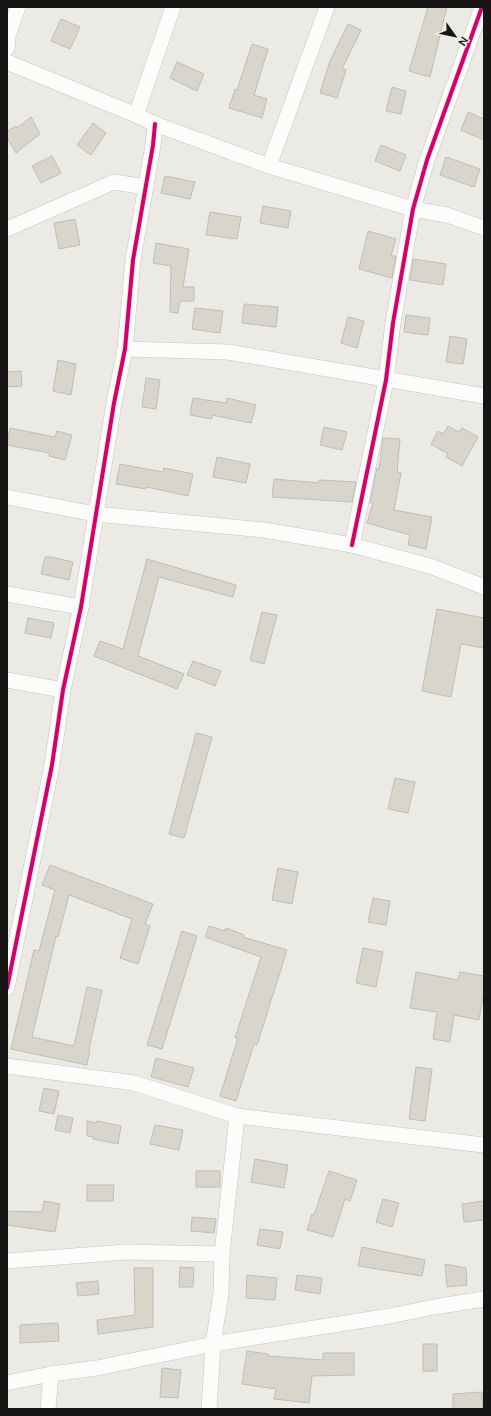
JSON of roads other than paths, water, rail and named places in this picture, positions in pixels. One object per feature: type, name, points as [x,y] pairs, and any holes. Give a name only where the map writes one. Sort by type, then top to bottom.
[{"type":"street","points":[[7,48],[8,36],[18,7]]},
{"type":"street","points":[[136,115],[172,7]]},
{"type":"street","points":[[269,166],[327,7]]},
{"type":"street","points":[[352,545],[386,380],[393,323],[412,209],[427,160],[482,7]]},
{"type":"street","points":[[7,62],[155,124],[269,166],[412,209],[447,215],[484,228]]},
{"type":"street","points":[[7,988],[52,765],[63,690],[81,607],[95,514],[125,349],[133,260],[154,144],[155,124]]},
{"type":"street","points":[[7,228],[114,182],[146,187]]},
{"type":"street","points":[[125,349],[228,352],[484,396]]},
{"type":"street","points":[[7,497],[95,514],[264,530],[352,545],[433,567],[484,587]]},
{"type":"street","points":[[7,594],[81,607]]},
{"type":"street","points":[[7,680],[63,690]]},
{"type":"street","points":[[7,1066],[134,1083],[237,1116],[484,1145]]},
{"type":"street","points":[[209,1409],[213,1344],[221,1293],[222,1254],[237,1116]]},
{"type":"street","points":[[7,1261],[126,1252],[222,1254]]},
{"type":"street","points":[[7,1383],[51,1374],[97,1368],[213,1344],[390,1316],[484,1299]]},
{"type":"street","points":[[48,1409],[51,1374]]}]
